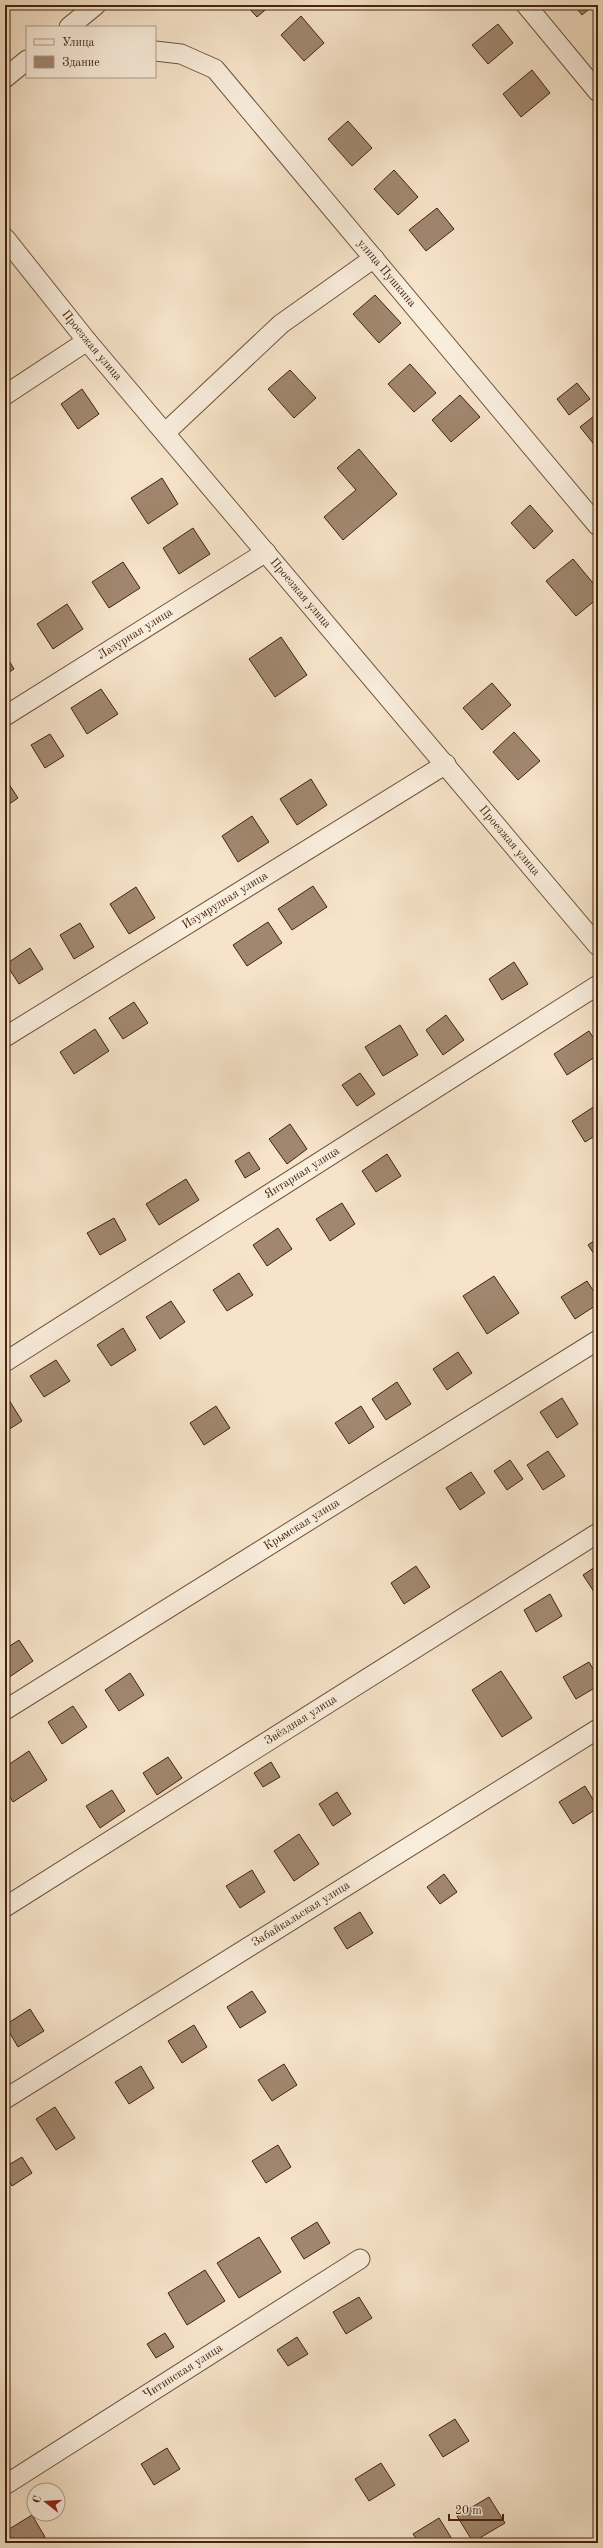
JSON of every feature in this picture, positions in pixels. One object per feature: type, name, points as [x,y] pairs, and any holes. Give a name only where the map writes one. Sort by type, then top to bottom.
[{"type":"street","points":[[70,26],[96,5]]},
{"type":"street","points":[[526,5],[598,92]]},
{"type":"street","name":"улица Пушкина","points":[[156,51],[181,54],[215,69],[598,526]]},
{"type":"street","points":[[5,78],[26,61]]},
{"type":"street","name":"Проезжая улица","points":[[5,238],[87,340],[598,946]]},
{"type":"street","points":[[166,432],[280,324],[374,258]]},
{"type":"street","points":[[5,395],[87,340]]},
{"type":"street","name":"Лазурная улица","points":[[5,716],[266,552]]},
{"type":"street","name":"Изумрудная улица","points":[[5,1037],[446,764]]},
{"type":"street","name":"Янтарная улица","points":[[5,1362],[598,985]]},
{"type":"street","name":"Крымская улица","points":[[5,1710],[598,1340]]},
{"type":"street","name":"Звёздная улица","points":[[5,1907],[598,1534]]},
{"type":"street","name":"Забайкальская улица","points":[[5,2100],[598,1730]]},
{"type":"street","name":"Читинская улица","points":[[5,2485],[360,2259]]},
{"type":"building","points":[[246,5],[271,5],[257,17]]},
{"type":"building","points":[[574,5],[594,5],[582,15]]},
{"type":"building","points":[[301,16],[324,43],[304,61],[281,35]]},
{"type":"building","points":[[498,24],[513,43],[488,64],[472,45]]},
{"type":"building","points":[[532,70],[550,93],[521,117],[503,94]]},
{"type":"building","points":[[348,121],[372,148],[352,166],[328,139]]},
{"type":"building","points":[[394,170],[418,197],[398,215],[374,189]]},
{"type":"building","points":[[437,208],[454,229],[426,251],[409,230]]},
{"type":"building","points":[[375,295],[401,323],[379,343],[353,314]]},
{"type":"building","points":[[410,364],[436,393],[414,412],[388,384]]},
{"type":"building","points":[[290,370],[316,398],[294,418],[268,389]]},
{"type":"building","points":[[577,383],[590,399],[569,415],[557,399]]},
{"type":"building","points":[[82,389],[99,414],[78,429],[61,404]]},
{"type":"building","points":[[460,395],[480,417],[451,442],[432,420]]},
{"type":"building","points":[[598,413],[598,447],[597,448],[580,427]]},
{"type":"building","points":[[359,449],[397,494],[343,540],[324,517],[356,490],[337,468]]},
{"type":"building","points":[[162,478],[178,504],[148,524],[131,498]]},
{"type":"building","points":[[530,505],[553,531],[534,549],[511,523]]},
{"type":"building","points":[[193,528],[210,554],[179,574],[163,548]]},
{"type":"building","points":[[573,559],[598,589],[598,598],[576,616],[546,581]]},
{"type":"building","points":[[123,562],[140,588],[109,608],[92,582]]},
{"type":"building","points":[[67,604],[83,629],[53,649],[37,624]]},
{"type":"building","points":[[281,637],[307,675],[275,697],[249,659]]},
{"type":"building","points":[[5,654],[14,669],[5,675]]},
{"type":"building","points":[[492,683],[511,705],[482,730],[463,708]]},
{"type":"building","points":[[101,689],[118,714],[87,734],[71,708]]},
{"type":"building","points":[[514,732],[540,761],[518,780],[493,752]]},
{"type":"building","points":[[50,734],[64,756],[45,768],[31,745]]},
{"type":"building","points":[[5,778],[18,798],[5,807]]},
{"type":"building","points":[[311,779],[327,805],[297,825],[280,799]]},
{"type":"building","points":[[252,816],[269,842],[238,862],[222,836]]},
{"type":"building","points":[[313,886],[327,907],[292,930],[278,909]]},
{"type":"building","points":[[136,887],[155,918],[129,934],[110,904]]},
{"type":"building","points":[[268,922],[282,943],[247,966],[233,945]]},
{"type":"building","points":[[80,923],[94,947],[74,959],[60,935]]},
{"type":"building","points":[[30,948],[43,969],[19,984],[6,964]]},
{"type":"building","points":[[514,962],[528,984],[502,1000],[489,979]]},
{"type":"building","points":[[134,1002],[148,1023],[123,1039],[109,1018]]},
{"type":"building","points":[[446,1015],[464,1040],[443,1055],[426,1030]]},
{"type":"building","points":[[400,1025],[418,1055],[383,1076],[365,1047]]},
{"type":"building","points":[[95,1029],[109,1051],[74,1074],[60,1052]]},
{"type":"building","points":[[589,1031],[598,1045],[598,1055],[567,1075],[554,1054]]},
{"type":"building","points":[[360,1073],[375,1094],[357,1106],[342,1085]]},
{"type":"building","points":[[598,1104],[598,1134],[585,1142],[572,1121]]},
{"type":"building","points":[[290,1124],[307,1149],[287,1164],[269,1139]]},
{"type":"building","points":[[249,1152],[260,1169],[245,1178],[235,1161]]},
{"type":"building","points":[[387,1154],[401,1176],[376,1192],[362,1171]]},
{"type":"building","points":[[186,1179],[199,1200],[159,1225],[146,1204]]},
{"type":"building","points":[[342,1203],[355,1224],[330,1241],[316,1219]]},
{"type":"building","points":[[114,1218],[126,1240],[100,1255],[87,1233]]},
{"type":"building","points":[[278,1228],[292,1249],[267,1266],[253,1245]]},
{"type":"building","points":[[598,1238],[598,1260],[588,1245]]},
{"type":"building","points":[[239,1273],[253,1295],[227,1311],[213,1290]]},
{"type":"building","points":[[494,1276],[519,1313],[487,1334],[463,1296]]},
{"type":"building","points":[[587,1281],[598,1298],[598,1304],[575,1319],[561,1297]]},
{"type":"building","points":[[171,1301],[185,1322],[160,1339],[146,1317]]},
{"type":"building","points":[[123,1328],[136,1350],[111,1366],[97,1345]]},
{"type":"building","points":[[458,1352],[472,1373],[447,1390],[433,1369]]},
{"type":"building","points":[[56,1360],[70,1381],[44,1397],[30,1376]]},
{"type":"building","points":[[397,1382],[411,1404],[386,1420],[372,1399]]},
{"type":"building","points":[[598,1389],[598,1398],[594,1392]]},
{"type":"building","points":[[562,1398],[578,1424],[557,1438],[540,1412]]},
{"type":"building","points":[[9,1400],[22,1421],[5,1432],[5,1402]]},
{"type":"building","points":[[216,1406],[230,1428],[204,1445],[190,1423]]},
{"type":"building","points":[[361,1406],[374,1427],[349,1444],[335,1423]]},
{"type":"building","points":[[548,1451],[565,1476],[543,1490],[527,1465]]},
{"type":"building","points":[[510,1460],[523,1479],[507,1490],[494,1471]]},
{"type":"building","points":[[471,1472],[485,1493],[460,1510],[446,1488]]},
{"type":"building","points":[[598,1565],[598,1598],[583,1575]]},
{"type":"building","points":[[416,1566],[430,1587],[404,1604],[391,1583]]},
{"type":"building","points":[[550,1594],[562,1616],[536,1632],[524,1610]]},
{"type":"building","points":[[19,1640],[33,1661],[8,1678],[5,1674],[5,1649]]},
{"type":"building","points":[[589,1662],[598,1677],[598,1686],[576,1699],[563,1677]]},
{"type":"building","points":[[501,1671],[532,1718],[502,1737],[472,1690]]},
{"type":"building","points":[[130,1673],[144,1695],[119,1711],[105,1690]]},
{"type":"building","points":[[73,1706],[87,1727],[62,1744],[48,1722]]},
{"type":"building","points":[[29,1751],[47,1780],[13,1802],[5,1789],[5,1767]]},
{"type":"building","points":[[168,1757],[182,1778],[157,1795],[143,1773]]},
{"type":"building","points":[[271,1762],[280,1777],[263,1787],[254,1773]]},
{"type":"building","points":[[585,1786],[598,1808],[573,1824],[559,1802]]},
{"type":"building","points":[[112,1790],[125,1811],[100,1828],[86,1806]]},
{"type":"building","points":[[337,1792],[351,1814],[333,1826],[319,1804]]},
{"type":"building","points":[[299,1834],[319,1864],[294,1881],[274,1851]]},
{"type":"building","points":[[252,1870],[265,1892],[240,1908],[226,1886]]},
{"type":"building","points":[[444,1874],[457,1892],[440,1904],[427,1887]]},
{"type":"building","points":[[360,1912],[373,1933],[347,1949],[334,1928]]},
{"type":"building","points":[[252,1991],[266,2012],[240,2028],[227,2007]]},
{"type":"building","points":[[30,2009],[44,2031],[18,2047],[5,2025]]},
{"type":"building","points":[[194,2025],[207,2047],[182,2063],[168,2041]]},
{"type":"building","points":[[284,2064],[297,2085],[272,2101],[258,2080]]},
{"type":"building","points":[[141,2066],[154,2088],[129,2104],[115,2082]]},
{"type":"building","points":[[55,2107],[75,2138],[56,2150],[36,2119]]},
{"type":"building","points":[[278,2145],[291,2167],[266,2183],[252,2161]]},
{"type":"building","points":[[22,2157],[32,2173],[12,2186],[5,2174],[5,2167]]},
{"type":"building","points":[[317,2222],[330,2243],[304,2259],[291,2238]]},
{"type":"building","points":[[259,2237],[281,2272],[239,2298],[217,2263]]},
{"type":"building","points":[[205,2270],[225,2301],[187,2325],[168,2293]]},
{"type":"building","points":[[359,2297],[372,2318],[346,2334],[333,2312]]},
{"type":"building","points":[[165,2333],[174,2347],[156,2358],[147,2344]]},
{"type":"building","points":[[297,2337],[308,2354],[288,2366],[277,2350]]},
{"type":"building","points":[[455,2419],[469,2441],[443,2457],[429,2435]]},
{"type":"building","points":[[167,2448],[180,2469],[154,2485],[141,2464]]},
{"type":"building","points":[[381,2463],[395,2485],[369,2501],[355,2479]]},
{"type":"building","points":[[489,2497],[505,2523],[473,2542],[457,2516]]},
{"type":"building","points":[[439,2518],[452,2539],[446,2543],[419,2543],[413,2534]]},
{"type":"building","points":[[26,2519],[26,2522],[36,2522],[45,2537],[36,2543],[14,2543],[6,2531]]}]
